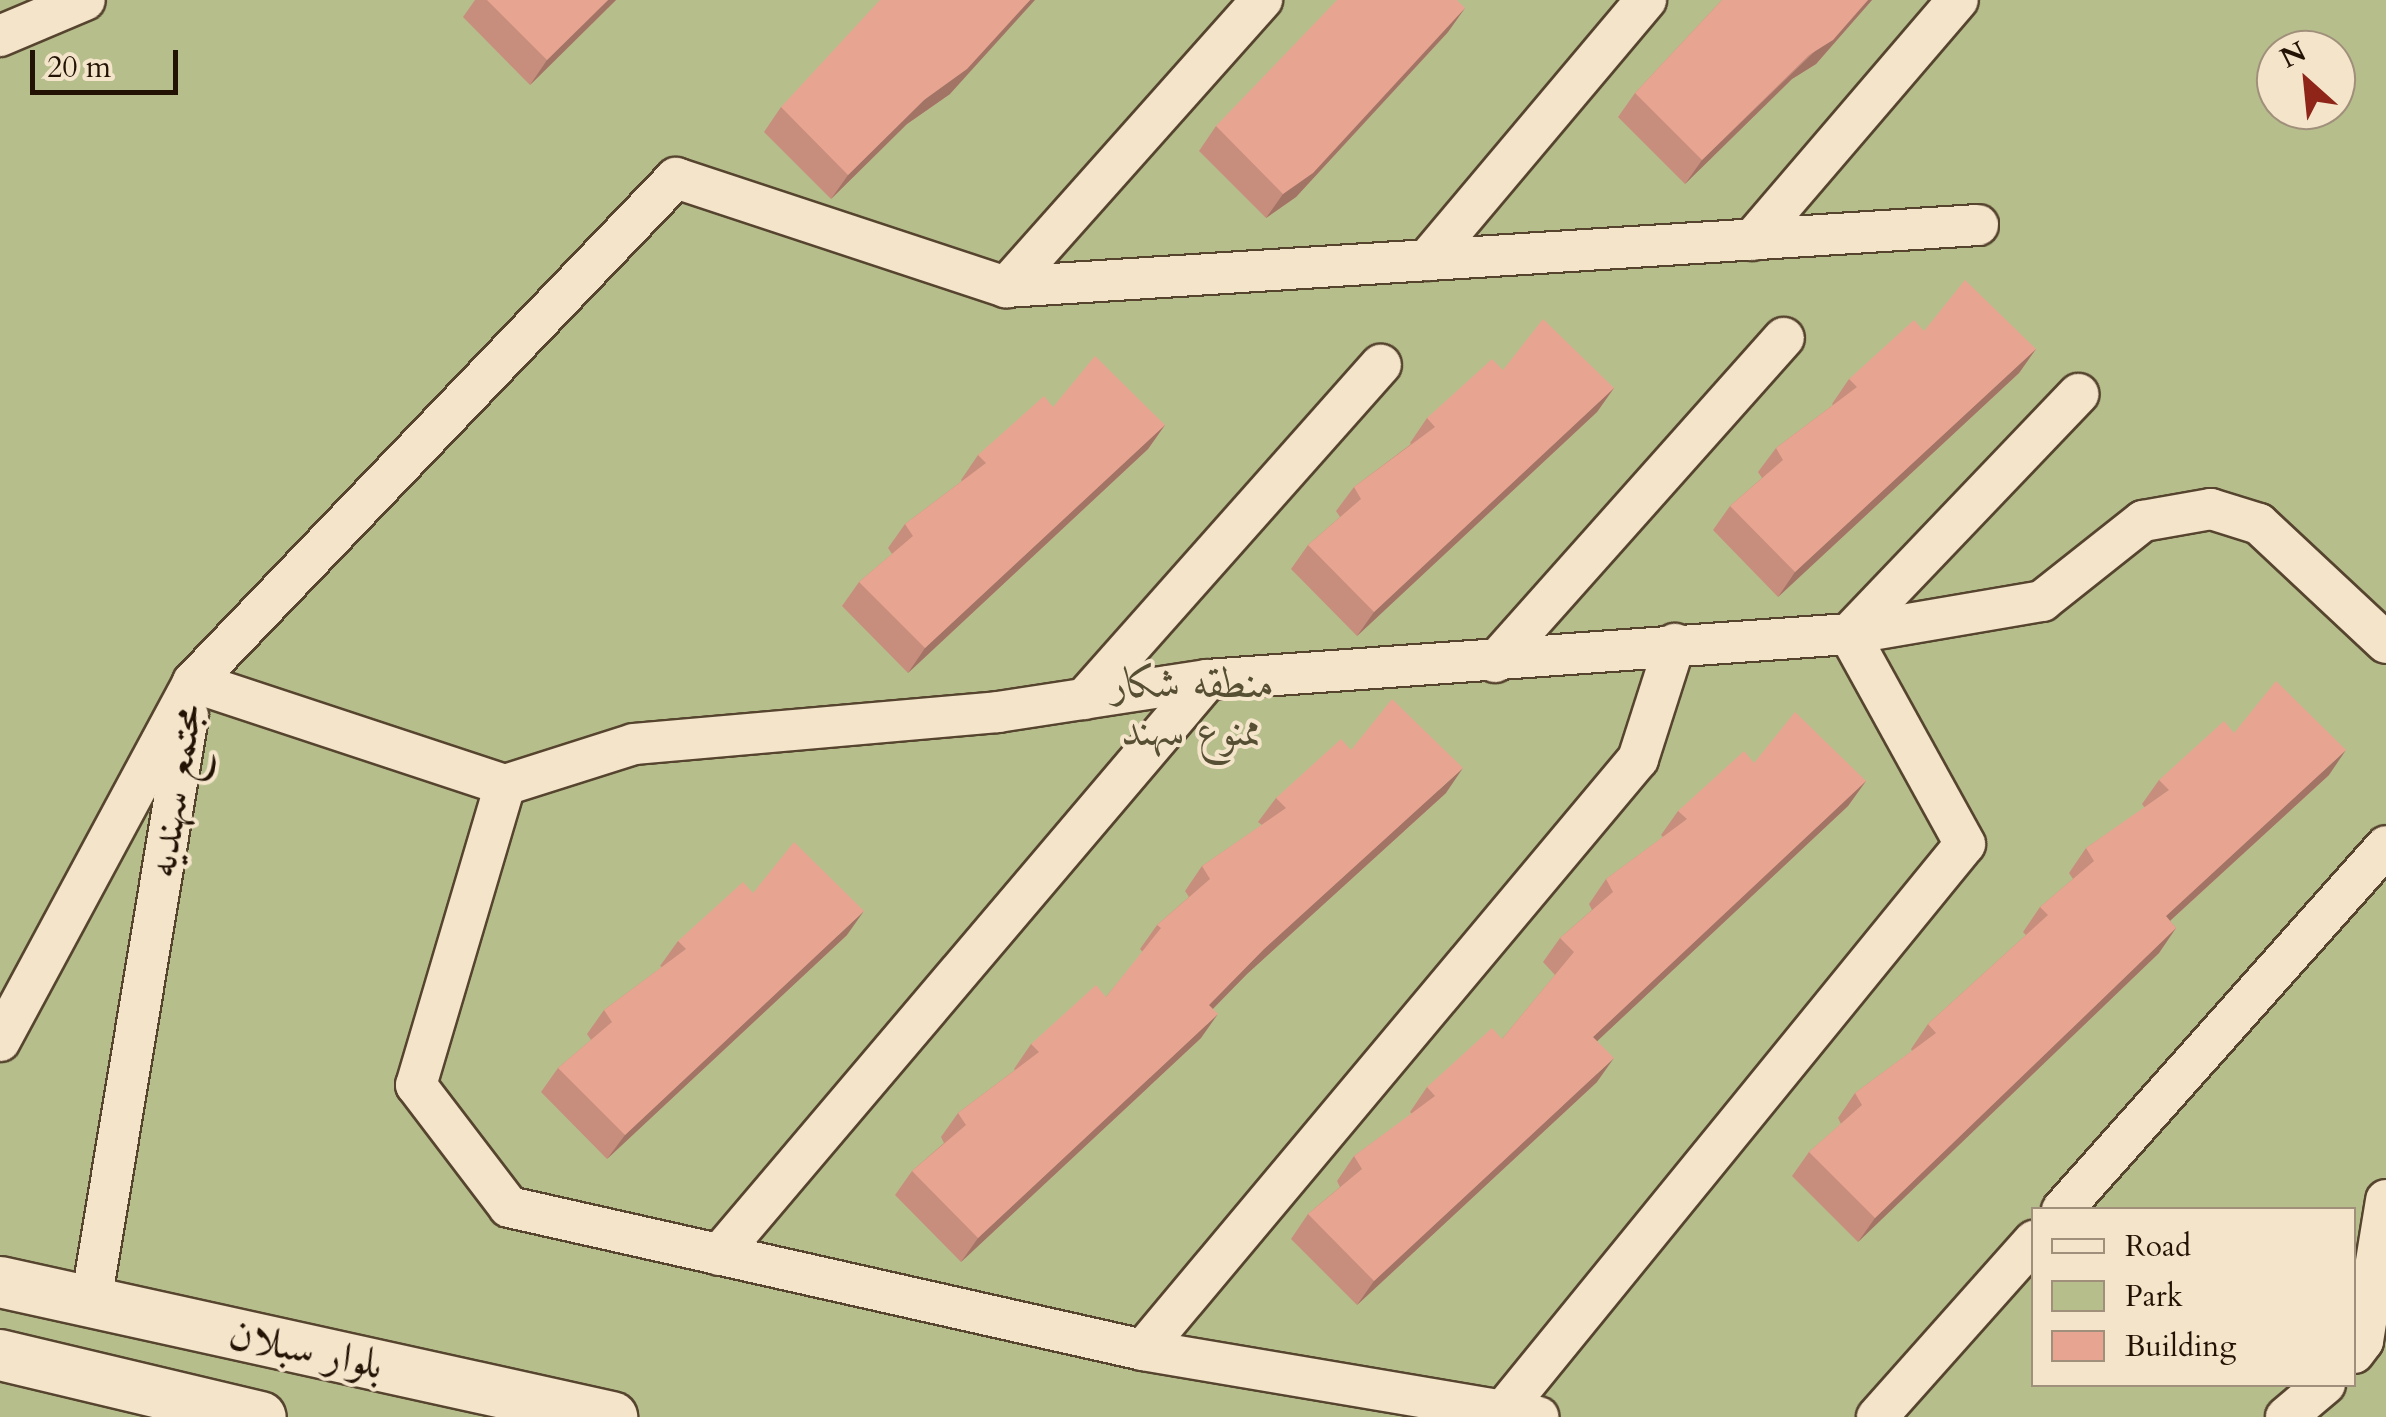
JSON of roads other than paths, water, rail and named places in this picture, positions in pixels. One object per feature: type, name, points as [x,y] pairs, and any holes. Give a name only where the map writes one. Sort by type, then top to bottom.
[{"type":"street","points":[[0,36],[85,0]]},
{"type":"street","points":[[1006,287],[1262,0]]},
{"type":"street","points":[[1427,260],[1646,0]]},
{"type":"street","points":[[1752,240],[1958,0]]},
{"type":"street","points":[[1978,226],[1006,287],[676,178],[193,682],[505,785],[634,744],[1084,699],[1207,680],[1849,634],[2042,601],[2143,521],[2211,509],[2259,524],[2386,643]]},
{"type":"street","points":[[1495,662],[1784,338]]},
{"type":"street","points":[[1084,699],[1381,365]]},
{"type":"street","points":[[1849,634],[2078,394]]},
{"type":"street","points":[[505,785],[416,1085],[509,1207],[1144,1350],[1521,1414],[1965,844],[1849,634]]},
{"type":"street","points":[[1144,1350],[1638,759],[1675,644]]},
{"type":"street","points":[[719,1254],[1207,680]]},
{"type":"street","name":"مجتمع سهندیه","points":[[0,1041],[193,682]]},
{"type":"street","name":"مجتمع سهندیه","points":[[91,1302],[193,682]]},
{"type":"street","points":[[2065,1207],[2386,846]]},
{"type":"street","points":[[2356,1350],[2363,1341],[2386,1200]]},
{"type":"street","points":[[1877,1417],[2031,1244]]},
{"type":"street","name":"بلوار سبلان","points":[[0,1282],[612,1417]]},
{"type":"street","name":"بلوار سبلان","points":[[0,1355],[261,1417]]},
{"type":"street","points":[[2286,1417],[2321,1387]]},
{"type":"park label","name":"منطقه شکار ممنوع سهند","points":[[1193,708]]}]
